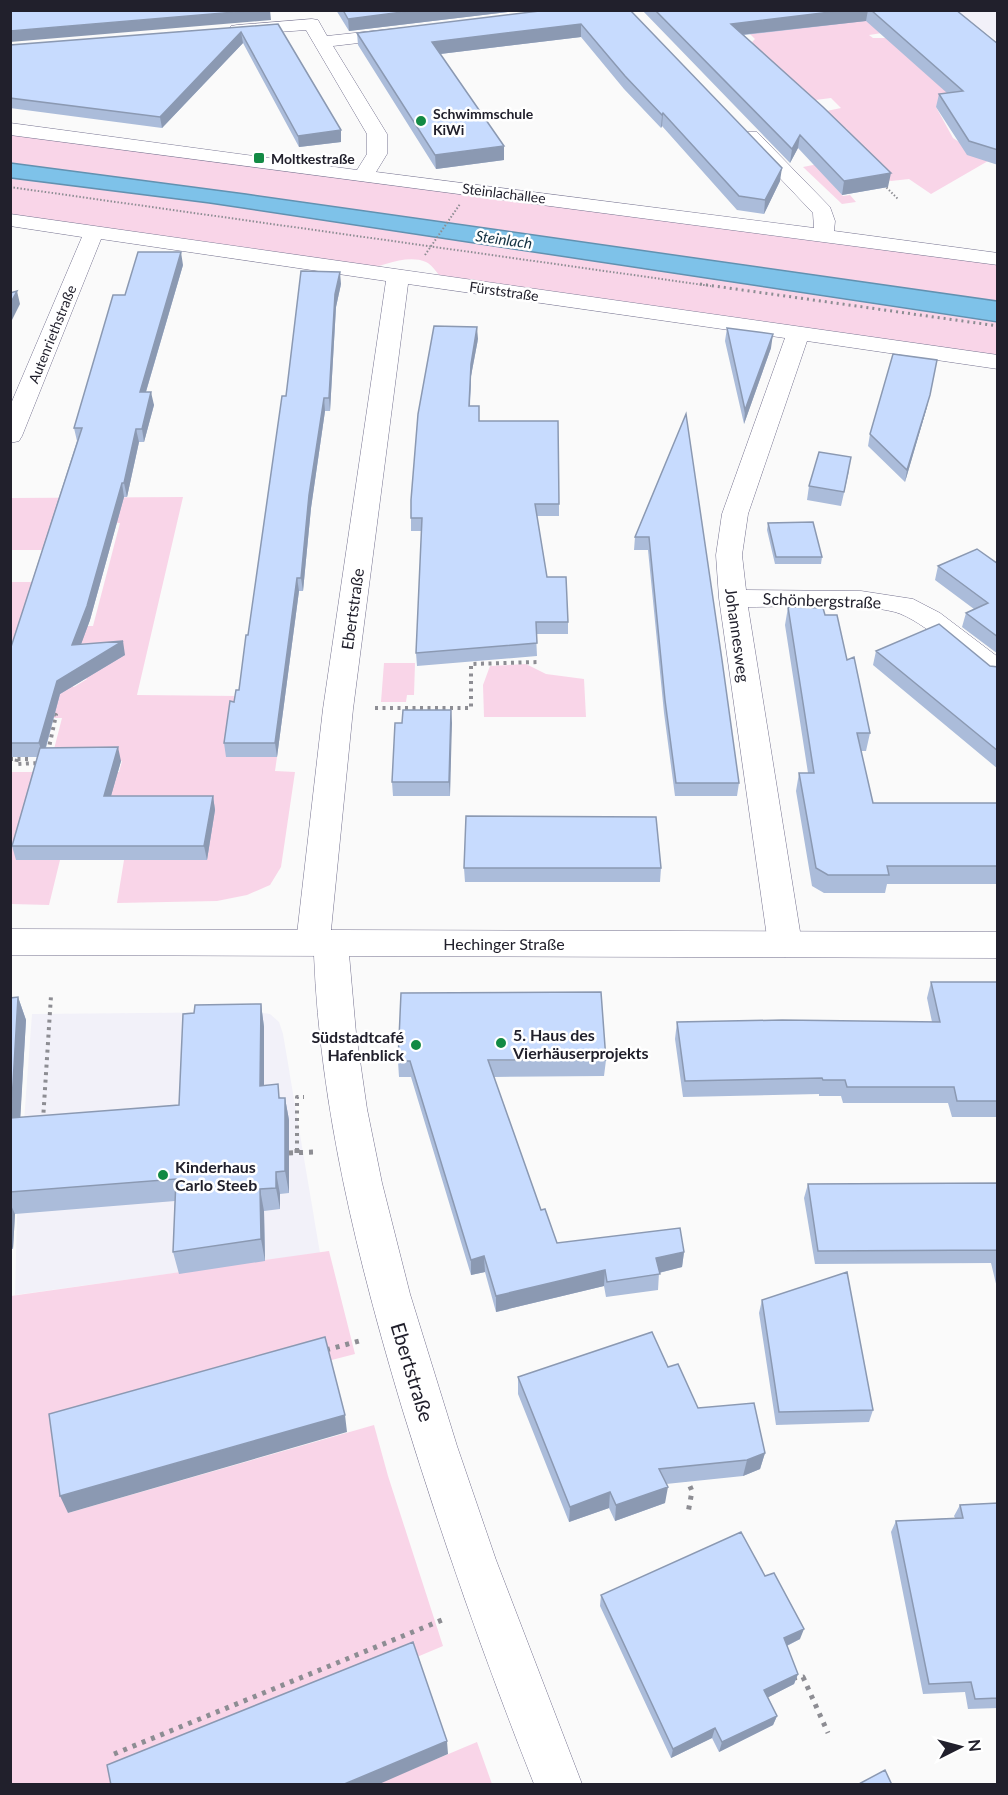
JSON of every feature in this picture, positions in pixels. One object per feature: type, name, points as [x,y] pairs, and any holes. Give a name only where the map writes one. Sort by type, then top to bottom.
[{"type":"street","points":[[218,32],[308,17],[377,134],[377,154],[363,177]]},
{"type":"street","points":[[322,42],[414,32]]},
{"type":"street","points":[[734,119],[823,211],[825,221],[823,237]]},
{"type":"street","name":"Steinlachallee","points":[[10,129],[998,259]]},
{"type":"street","name":"Fürststraße","points":[[10,220],[998,362]]},
{"type":"street","name":"Autenriethstraße","points":[[10,436],[94,232]]},
{"type":"street","name":"Ebertstraße","points":[[399,276],[338,709],[322,943],[358,1164],[372,1229],[400,1329],[475,1566],[558,1785]]},
{"type":"street","name":"Johannesweg","points":[[784,944],[733,598],[729,555],[735,514],[798,334]]},
{"type":"street","name":"Schönbergstraße","points":[[733,598],[861,599],[903,605],[930,619],[998,672]]},
{"type":"street","name":"Hechinger Straße","points":[[10,942],[998,945]]},
{"type":"path","points":[[879,183],[882,183],[898,199]]},
{"type":"path","points":[[10,187],[998,326]]},
{"type":"path","points":[[425,255],[460,204]]},
{"type":"path","points":[[338,709],[471,708],[471,664],[538,662]]},
{"type":"path","points":[[17,759],[16,764],[45,762],[56,715],[42,713]]},
{"type":"path","points":[[10,759],[29,757]]},
{"type":"path","points":[[43,1128],[51,996]]},
{"type":"path","points":[[297,1097],[297,1153]]},
{"type":"path","points":[[289,1153],[307,1153]]},
{"type":"path","points":[[321,1351],[400,1329]]},
{"type":"path","points":[[684,1470],[692,1491],[688,1513]]},
{"type":"path","points":[[114,1754],[434,1623]]},
{"type":"path","points":[[332,1665],[336,1676]]},
{"type":"path","points":[[792,1678],[803,1677],[828,1732]]},
{"type":"path","points":[[189,1724],[192,1735]]},
{"type":"shaded area","points":[[900,11],[882,33],[869,35],[873,38],[886,38],[971,102],[936,107],[953,138],[988,161],[931,194],[909,179],[891,181],[871,175],[832,184],[843,196],[850,195],[856,202],[842,204],[803,167],[818,164],[799,139],[850,133],[846,128],[837,129],[822,112],[841,108],[831,98],[800,102],[752,42],[755,39],[743,27],[805,22],[811,27]]},
{"type":"shaded area","points":[[957,11],[997,11],[997,41]]},
{"type":"shaded area","points":[[11,129],[997,259],[997,362],[445,283],[431,266],[419,260],[403,260],[364,271],[11,220]]},
{"type":"shaded area","points":[[183,497],[137,695],[238,696],[226,757],[277,757],[275,771],[295,772],[281,867],[270,885],[247,895],[217,901],[117,903],[124,860],[60,860],[49,905],[11,904],[11,772],[119,772],[122,761],[52,757],[62,718],[11,718],[70,685],[74,687],[87,679],[11,673],[11,582],[34,582],[21,626],[93,626],[120,523],[55,523],[45,550],[11,550],[11,498]]},
{"type":"shaded area","points":[[384,663],[415,663],[414,695],[407,695],[406,702],[381,702]]},
{"type":"shaded area","points":[[526,664],[546,674],[584,679],[586,717],[484,717],[483,685],[490,666]]},
{"type":"shaded area","name":"Kinderhaus Carlo Steeb","points":[[255,1012],[270,1014],[279,1022],[283,1034],[320,1253],[15,1295],[17,1215],[32,1014]]},
{"type":"shaded area","points":[[329,1251],[355,1354],[57,1431],[68,1513],[374,1425],[388,1476],[443,1646],[116,1784],[11,1784],[11,1296]]},
{"type":"shaded area","points":[[477,1742],[492,1784],[377,1784]]},
{"type":"water","name":"Steinlach","points":[[11,163],[246,194],[997,301],[997,322],[209,203],[11,178]]},
{"type":"building","points":[[10,10],[260,10],[10,31]]},
{"type":"building","points":[[343,10],[418,10],[348,19]]},
{"type":"building","points":[[548,10],[630,10],[782,168],[765,200],[739,196],[663,113],[662,115],[625,76],[581,24],[432,42],[504,146],[435,155],[357,33]]},
{"type":"building","points":[[655,10],[847,10],[731,24],[823,107],[891,173],[844,181],[800,135],[792,149]]},
{"type":"building","points":[[871,10],[956,10],[998,44],[998,150],[969,141],[939,94],[963,91]]},
{"type":"building","points":[[278,24],[341,130],[298,136],[241,32],[160,117],[10,98],[10,45]]},
{"type":"building","points":[[138,252],[181,252],[140,392],[151,392],[142,429],[136,429],[124,483],[122,483],[87,606],[72,645],[123,641],[57,681],[39,743],[10,743],[10,650],[82,428],[74,428],[113,295],[125,295]]},
{"type":"building","points":[[301,271],[340,272],[335,294],[329,398],[324,398],[309,495],[301,578],[297,578],[275,743],[224,743],[230,701],[234,702],[236,690],[239,690],[246,635],[248,635],[282,396],[286,396]]},
{"type":"building","points":[[17,291],[10,304],[10,293]]},
{"type":"building","points":[[434,326],[477,327],[471,364],[469,406],[479,406],[479,421],[558,421],[559,504],[535,504],[547,577],[566,577],[568,622],[536,622],[537,643],[416,653],[422,518],[411,518],[411,500],[418,414]]},
{"type":"building","points":[[727,328],[773,334],[745,410]]},
{"type":"building","points":[[893,354],[937,360],[930,395],[907,470],[870,434]]},
{"type":"building","points":[[686,414],[739,783],[676,783],[665,700],[649,537],[635,537]]},
{"type":"building","points":[[819,452],[851,457],[844,492],[809,486]]},
{"type":"building","points":[[813,522],[822,557],[776,557],[768,523]]},
{"type":"building","points":[[977,549],[998,564],[998,637],[966,613],[988,603],[938,566]]},
{"type":"building","points":[[788,607],[823,608],[825,615],[837,615],[847,660],[854,657],[870,733],[857,733],[873,803],[998,803],[998,866],[887,866],[889,875],[828,875],[816,868],[799,773],[814,773]]},
{"type":"building","points":[[939,624],[990,666],[998,667],[998,751],[876,651]]},
{"type":"building","points":[[403,710],[451,710],[449,782],[392,782],[395,723],[402,723]]},
{"type":"building","points":[[118,747],[104,796],[213,796],[204,846],[12,846],[40,748]]},
{"type":"building","points":[[466,816],[656,817],[661,868],[464,868]]},
{"type":"building","points":[[931,982],[998,982],[998,1101],[957,1101],[954,1087],[847,1087],[845,1080],[823,1080],[822,1078],[685,1081],[677,1022],[782,1020],[940,1022]]},
{"type":"building","points":[[601,992],[606,1060],[488,1060],[541,1210],[545,1209],[557,1243],[680,1228],[684,1252],[656,1258],[660,1274],[607,1282],[605,1270],[496,1296],[484,1256],[471,1260],[410,1061],[398,1061],[401,993]]},
{"type":"building","points":[[18,997],[11,1118],[179,1105],[183,1014],[194,1013],[195,1005],[261,1004],[260,1086],[278,1084],[279,1098],[285,1098],[285,1171],[276,1172],[276,1188],[260,1189],[261,1239],[173,1252],[176,1179],[10,1192],[10,998]]},
{"type":"building","points":[[998,1183],[998,1254],[997,1250],[818,1251],[808,1184]]},
{"type":"building","points":[[847,1272],[873,1410],[779,1412],[762,1300]]},
{"type":"building","points":[[652,1332],[668,1367],[678,1364],[698,1408],[754,1403],[765,1453],[747,1460],[659,1469],[668,1487],[616,1505],[610,1492],[570,1507],[518,1377]]},
{"type":"building","points":[[325,1337],[345,1415],[60,1496],[49,1414]]},
{"type":"building","points":[[998,1503],[998,1698],[975,1699],[971,1682],[929,1684],[896,1521],[963,1518],[960,1505]]},
{"type":"building","points":[[741,1532],[765,1576],[774,1573],[804,1629],[784,1638],[798,1674],[764,1690],[777,1716],[722,1742],[715,1728],[673,1749],[601,1595]]},
{"type":"building","points":[[413,1642],[447,1741],[342,1785],[111,1785],[107,1765]]},
{"type":"building","points":[[885,1770],[892,1785],[857,1785]]},
{"type":"place","name":"Schwimmschule KiWi","points":[[421,121]]},
{"type":"place","name":"Moltkestraße","points":[[259,158]]},
{"type":"place","name":"5. Haus des Vierhäuserprojekts","points":[[501,1043]]},
{"type":"place","name":"Südstadtcafé Hafenblick","points":[[416,1045]]},
{"type":"place","name":"Kinderhaus Carlo Steeb","points":[[163,1175]]}]
